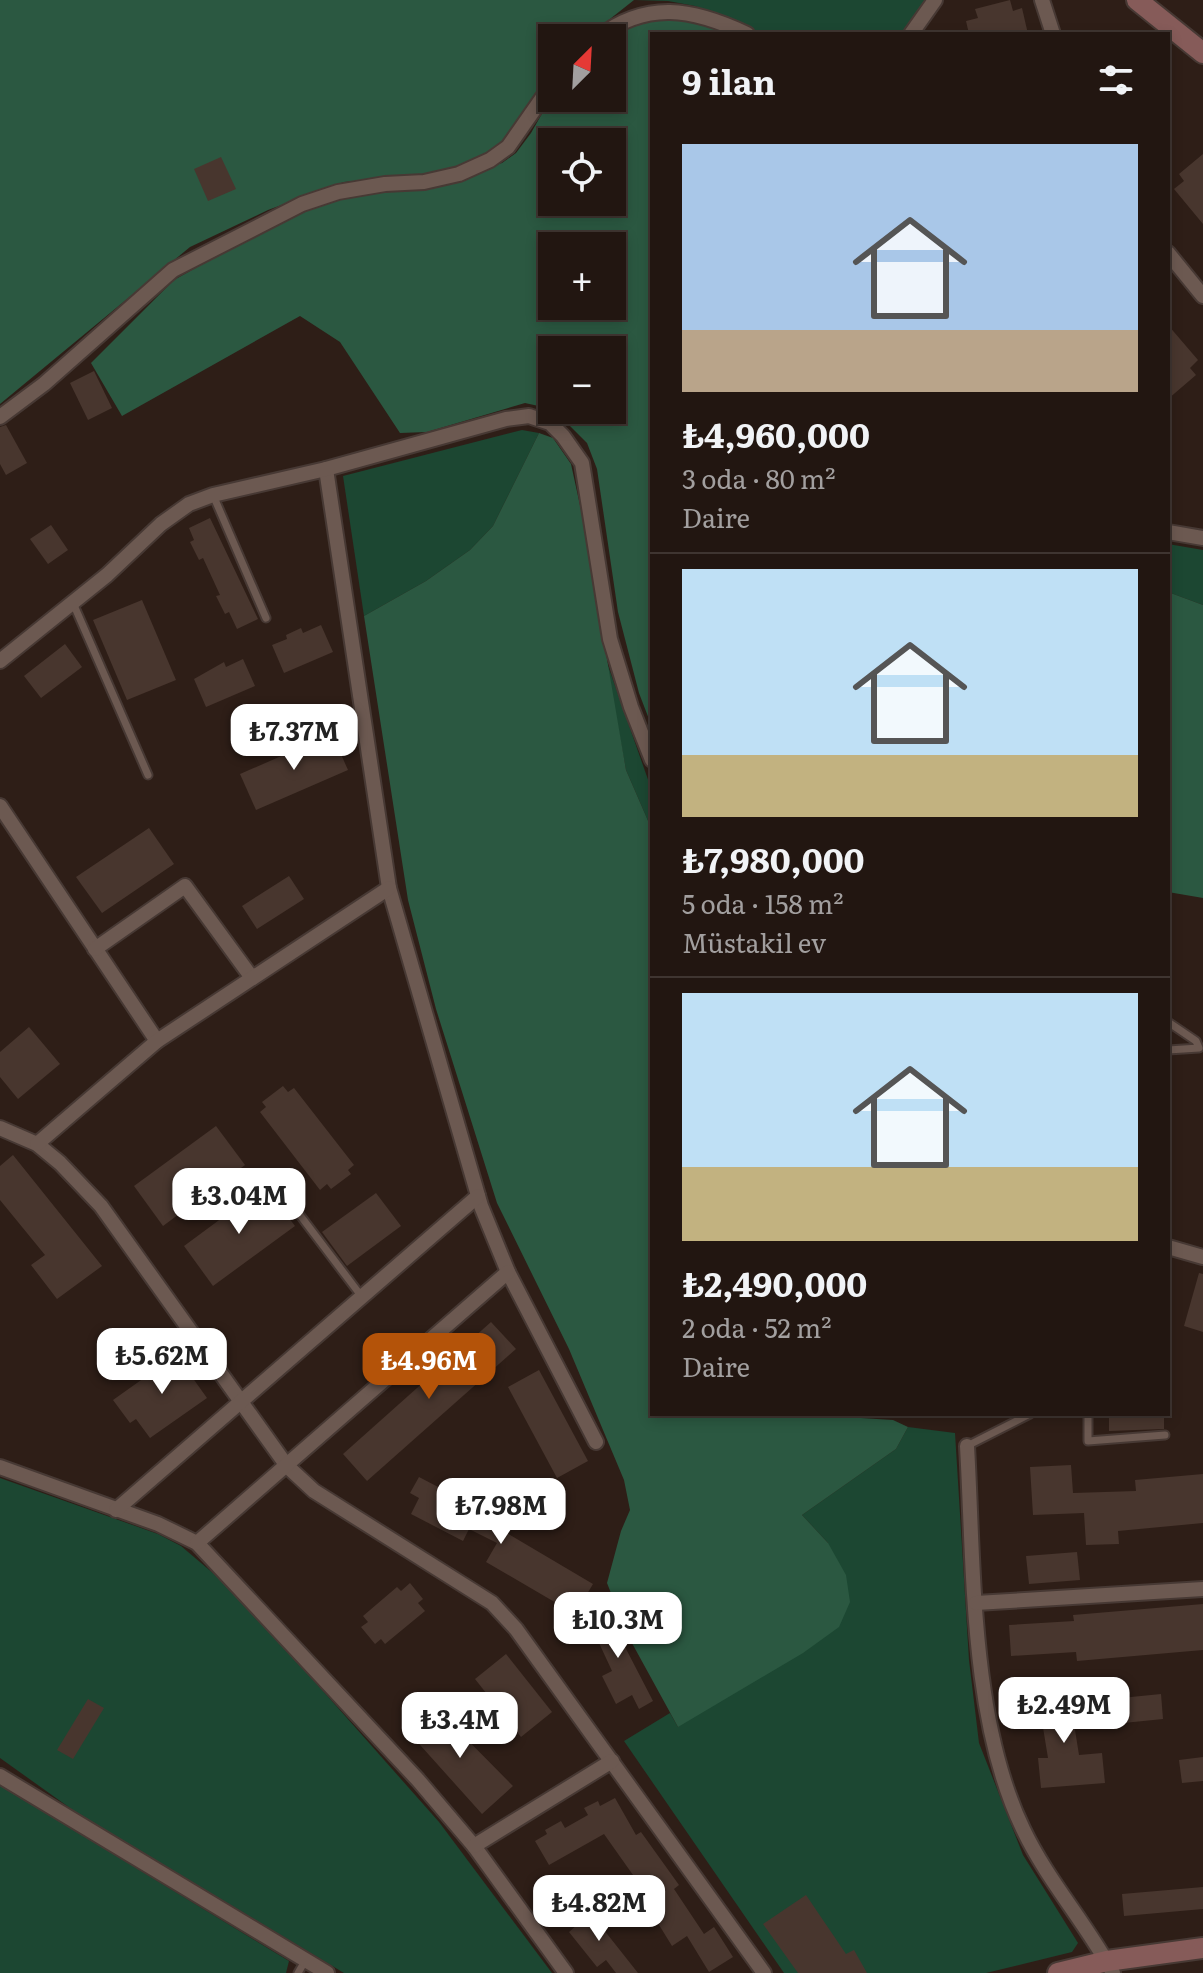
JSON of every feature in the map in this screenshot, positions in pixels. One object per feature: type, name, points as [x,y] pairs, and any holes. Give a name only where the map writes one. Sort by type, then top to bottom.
[{"type":"street","points":[[912,32],[935,0]]},
{"type":"street","points":[[1042,0],[1052,32]]},
{"type":"street","points":[[1137,0],[1203,53]]},
{"type":"street","points":[[618,24],[632,15],[653,9],[678,8],[716,19],[743,32]]},
{"type":"street","points":[[0,417],[44,384],[173,270],[302,204],[338,192],[447,177],[490,160],[508,147],[538,104]]},
{"type":"street","points":[[1170,255],[1203,296]]},
{"type":"street","points":[[0,661],[107,575],[161,524],[189,504],[213,495],[326,469],[506,419],[529,416],[550,423],[582,463],[610,639],[650,754]]},
{"type":"street","points":[[326,469],[389,888],[478,1196],[508,1272],[596,1442]]},
{"type":"street","points":[[1170,532],[1203,538]]},
{"type":"street","points":[[0,806],[157,1041]]},
{"type":"street","points":[[95,949],[185,886],[252,978]]},
{"type":"street","points":[[37,1144],[157,1041],[389,888]]},
{"type":"street","points":[[0,1128],[37,1144],[101,1206],[287,1466],[314,1491],[492,1603],[516,1629],[764,1973]]},
{"type":"street","points":[[116,1510],[478,1196]]},
{"type":"street","points":[[1170,1248],[1203,1257]]},
{"type":"street","points":[[197,1543],[508,1272]]},
{"type":"street","points":[[967,1446],[976,1603],[991,1738],[1003,1782],[1023,1829],[1044,1867],[1075,1908],[1110,1967]]},
{"type":"street","points":[[0,1467],[158,1524],[197,1543],[418,1780],[474,1846],[566,1973]]},
{"type":"street","points":[[976,1603],[1203,1589]]},
{"type":"street","points":[[474,1846],[612,1761]]},
{"type":"street","points":[[0,1776],[302,1967],[327,1973]]},
{"type":"street","points":[[1058,1973],[1110,1967],[1203,1948]]},
{"type":"lane","points":[[213,495],[266,618]]},
{"type":"lane","points":[[73,603],[148,775]]},
{"type":"lane","points":[[1170,1023],[1196,1041],[1199,1048],[1170,1050]]},
{"type":"lane","points":[[284,1194],[362,1297]]},
{"type":"lane","points":[[1170,1257],[1183,1252]]},
{"type":"lane","points":[[967,1446],[1026,1416]]},
{"type":"lane","points":[[1088,1416],[1088,1441],[1165,1435]]},
{"type":"green space","points":[[0,0],[634,0],[604,24],[538,24],[538,94],[508,136],[494,149],[457,168],[344,182],[268,210],[190,247],[0,404]]},
{"type":"green space","points":[[634,0],[927,0],[905,32],[757,32],[735,20],[695,6]]},
{"type":"green space","points":[[663,16],[686,19],[727,32],[650,32],[650,722],[639,693],[618,612],[597,469],[587,443],[568,424],[626,424],[626,336],[538,336],[538,406],[525,403],[427,432],[400,433],[340,342],[300,316],[122,416],[91,363],[174,280],[272,225],[310,208],[363,193],[418,190],[502,163],[516,153],[543,112],[626,112],[626,28],[638,21]]},
{"type":"green space","points":[[522,430],[539,433],[493,526],[470,550],[426,581],[364,616],[343,476]]},
{"type":"green space","points":[[539,433],[553,438],[571,464],[626,770],[650,825],[650,1416],[844,1416],[893,1420],[908,1427],[896,1449],[802,1515],[828,1543],[846,1575],[850,1602],[839,1627],[803,1653],[678,1727],[627,1634],[607,1583],[630,1510],[624,1480],[569,1349],[497,1203],[436,1009],[408,900],[364,616],[426,581],[470,550],[493,526]]},
{"type":"green space","points":[[1170,544],[1203,550],[1203,605],[1170,593]]},
{"type":"green space","points":[[1170,593],[1203,605],[1203,898],[1170,892]]},
{"type":"green space","points":[[605,657],[650,785],[650,825],[626,770]]},
{"type":"green space","points":[[908,1427],[955,1433],[969,1660],[979,1743],[1023,1855],[1078,1943],[1072,1952],[986,1973],[784,1973],[624,1741],[670,1713],[678,1727],[828,1543],[802,1515],[896,1449]]},
{"type":"green space","points":[[0,1478],[158,1534],[181,1546],[227,1585],[439,1822],[552,1973],[344,1973],[77,1813],[0,1758]]},
{"type":"green space","points":[[0,1785],[289,1961],[286,1973],[0,1973]]},
{"type":"building","points":[[1010,0],[1013,11],[1022,8],[1028,32],[969,32],[966,21],[978,18],[975,9]]},
{"type":"building","points":[[1203,154],[1203,224],[1174,189],[1184,181],[1179,174]]},
{"type":"building","points":[[221,157],[236,189],[208,201],[194,169]]},
{"type":"building","points":[[1170,327],[1198,360],[1190,368],[1196,375],[1170,397]]},
{"type":"building","points":[[94,371],[112,408],[88,420],[70,383]]},
{"type":"building","points":[[6,425],[27,463],[6,475],[0,464],[0,427]]},
{"type":"building","points":[[210,518],[258,619],[237,629],[216,596],[220,595],[203,558],[199,560],[190,542],[194,540],[189,528]]},
{"type":"building","points":[[51,525],[68,550],[48,564],[30,539]]},
{"type":"building","points":[[142,600],[176,680],[127,700],[93,620]]},
{"type":"building","points":[[321,625],[333,652],[284,673],[272,645],[287,639],[286,635],[301,628],[303,633]]},
{"type":"building","points":[[65,644],[82,667],[41,698],[24,676]]},
{"type":"building","points":[[243,659],[255,686],[206,707],[194,679],[224,662],[226,667]]},
{"type":"building","points":[[332,734],[348,770],[256,810],[240,774]]},
{"type":"building","points":[[149,828],[174,864],[102,913],[76,877]]},
{"type":"building","points":[[289,876],[304,899],[257,929],[242,906]]},
{"type":"building","points":[[29,1027],[60,1064],[18,1099],[0,1077],[0,1052]]},
{"type":"building","points":[[283,1086],[288,1092],[294,1088],[354,1165],[348,1170],[351,1174],[331,1189],[327,1184],[320,1190],[260,1112],[266,1107],[262,1102]]},
{"type":"building","points":[[216,1126],[245,1165],[163,1226],[134,1186]]},
{"type":"building","points":[[13,1155],[102,1266],[57,1299],[31,1265],[45,1255],[0,1200],[0,1166]]},
{"type":"building","points":[[265,1186],[295,1226],[213,1286],[184,1246]]},
{"type":"building","points":[[376,1193],[401,1226],[347,1266],[322,1232]]},
{"type":"building","points":[[1199,1273],[1203,1274],[1203,1332],[1184,1326]]},
{"type":"building","points":[[491,1322],[516,1349],[367,1481],[343,1454]]},
{"type":"building","points":[[182,1351],[198,1373],[192,1377],[207,1398],[150,1438],[136,1419],[130,1423],[113,1400]]},
{"type":"building","points":[[539,1370],[588,1461],[557,1478],[508,1387]]},
{"type":"building","points":[[1109,1416],[1164,1416],[1164,1429],[1109,1431]]},
{"type":"building","points":[[1071,1465],[1073,1493],[1136,1491],[1135,1480],[1203,1474],[1203,1523],[1118,1531],[1119,1544],[1086,1545],[1084,1513],[1033,1515],[1030,1467]]},
{"type":"building","points":[[419,1477],[488,1513],[485,1520],[593,1584],[575,1614],[486,1562],[497,1543],[469,1529],[463,1541],[411,1514],[419,1498],[410,1493]]},
{"type":"building","points":[[1077,1552],[1080,1580],[1029,1584],[1026,1556]]},
{"type":"building","points":[[410,1583],[423,1599],[418,1603],[425,1611],[385,1644],[381,1639],[375,1644],[361,1627],[368,1622],[363,1616],[397,1587],[401,1591]]},
{"type":"building","points":[[1203,1604],[1203,1650],[1077,1661],[1076,1652],[1011,1656],[1009,1625],[1074,1621],[1073,1615]]},
{"type":"building","points":[[609,1606],[627,1644],[624,1645],[653,1701],[639,1709],[632,1695],[616,1704],[602,1676],[612,1671],[587,1617]]},
{"type":"building","points":[[506,1654],[552,1712],[521,1737],[475,1679]]},
{"type":"building","points":[[1068,1686],[1079,1755],[1102,1753],[1105,1783],[1041,1788],[1038,1758],[1048,1758],[1037,1691]]},
{"type":"building","points":[[1161,1694],[1163,1719],[1104,1725],[1101,1700]]},
{"type":"building","points":[[88,1699],[104,1708],[73,1759],[57,1750]]},
{"type":"building","points":[[434,1706],[513,1786],[482,1814],[412,1736],[417,1731],[412,1726]]},
{"type":"building","points":[[1203,1757],[1203,1781],[1182,1783],[1179,1760]]},
{"type":"building","points":[[615,1798],[636,1835],[641,1832],[679,1885],[674,1889],[704,1934],[714,1927],[733,1957],[709,1972],[687,1936],[672,1946],[656,1920],[662,1916],[604,1834],[549,1865],[535,1841],[547,1834],[545,1830],[561,1821],[565,1828],[588,1815],[584,1808],[598,1801],[600,1806]]},
{"type":"building","points":[[1203,1887],[1203,1909],[1124,1916],[1122,1894]]},
{"type":"building","points":[[806,1895],[846,1954],[854,1950],[867,1973],[798,1973],[763,1924]]},
{"type":"building","points":[[585,1906],[638,1973],[616,1973],[606,1960],[597,1967],[569,1932],[577,1925],[571,1917]]}]
